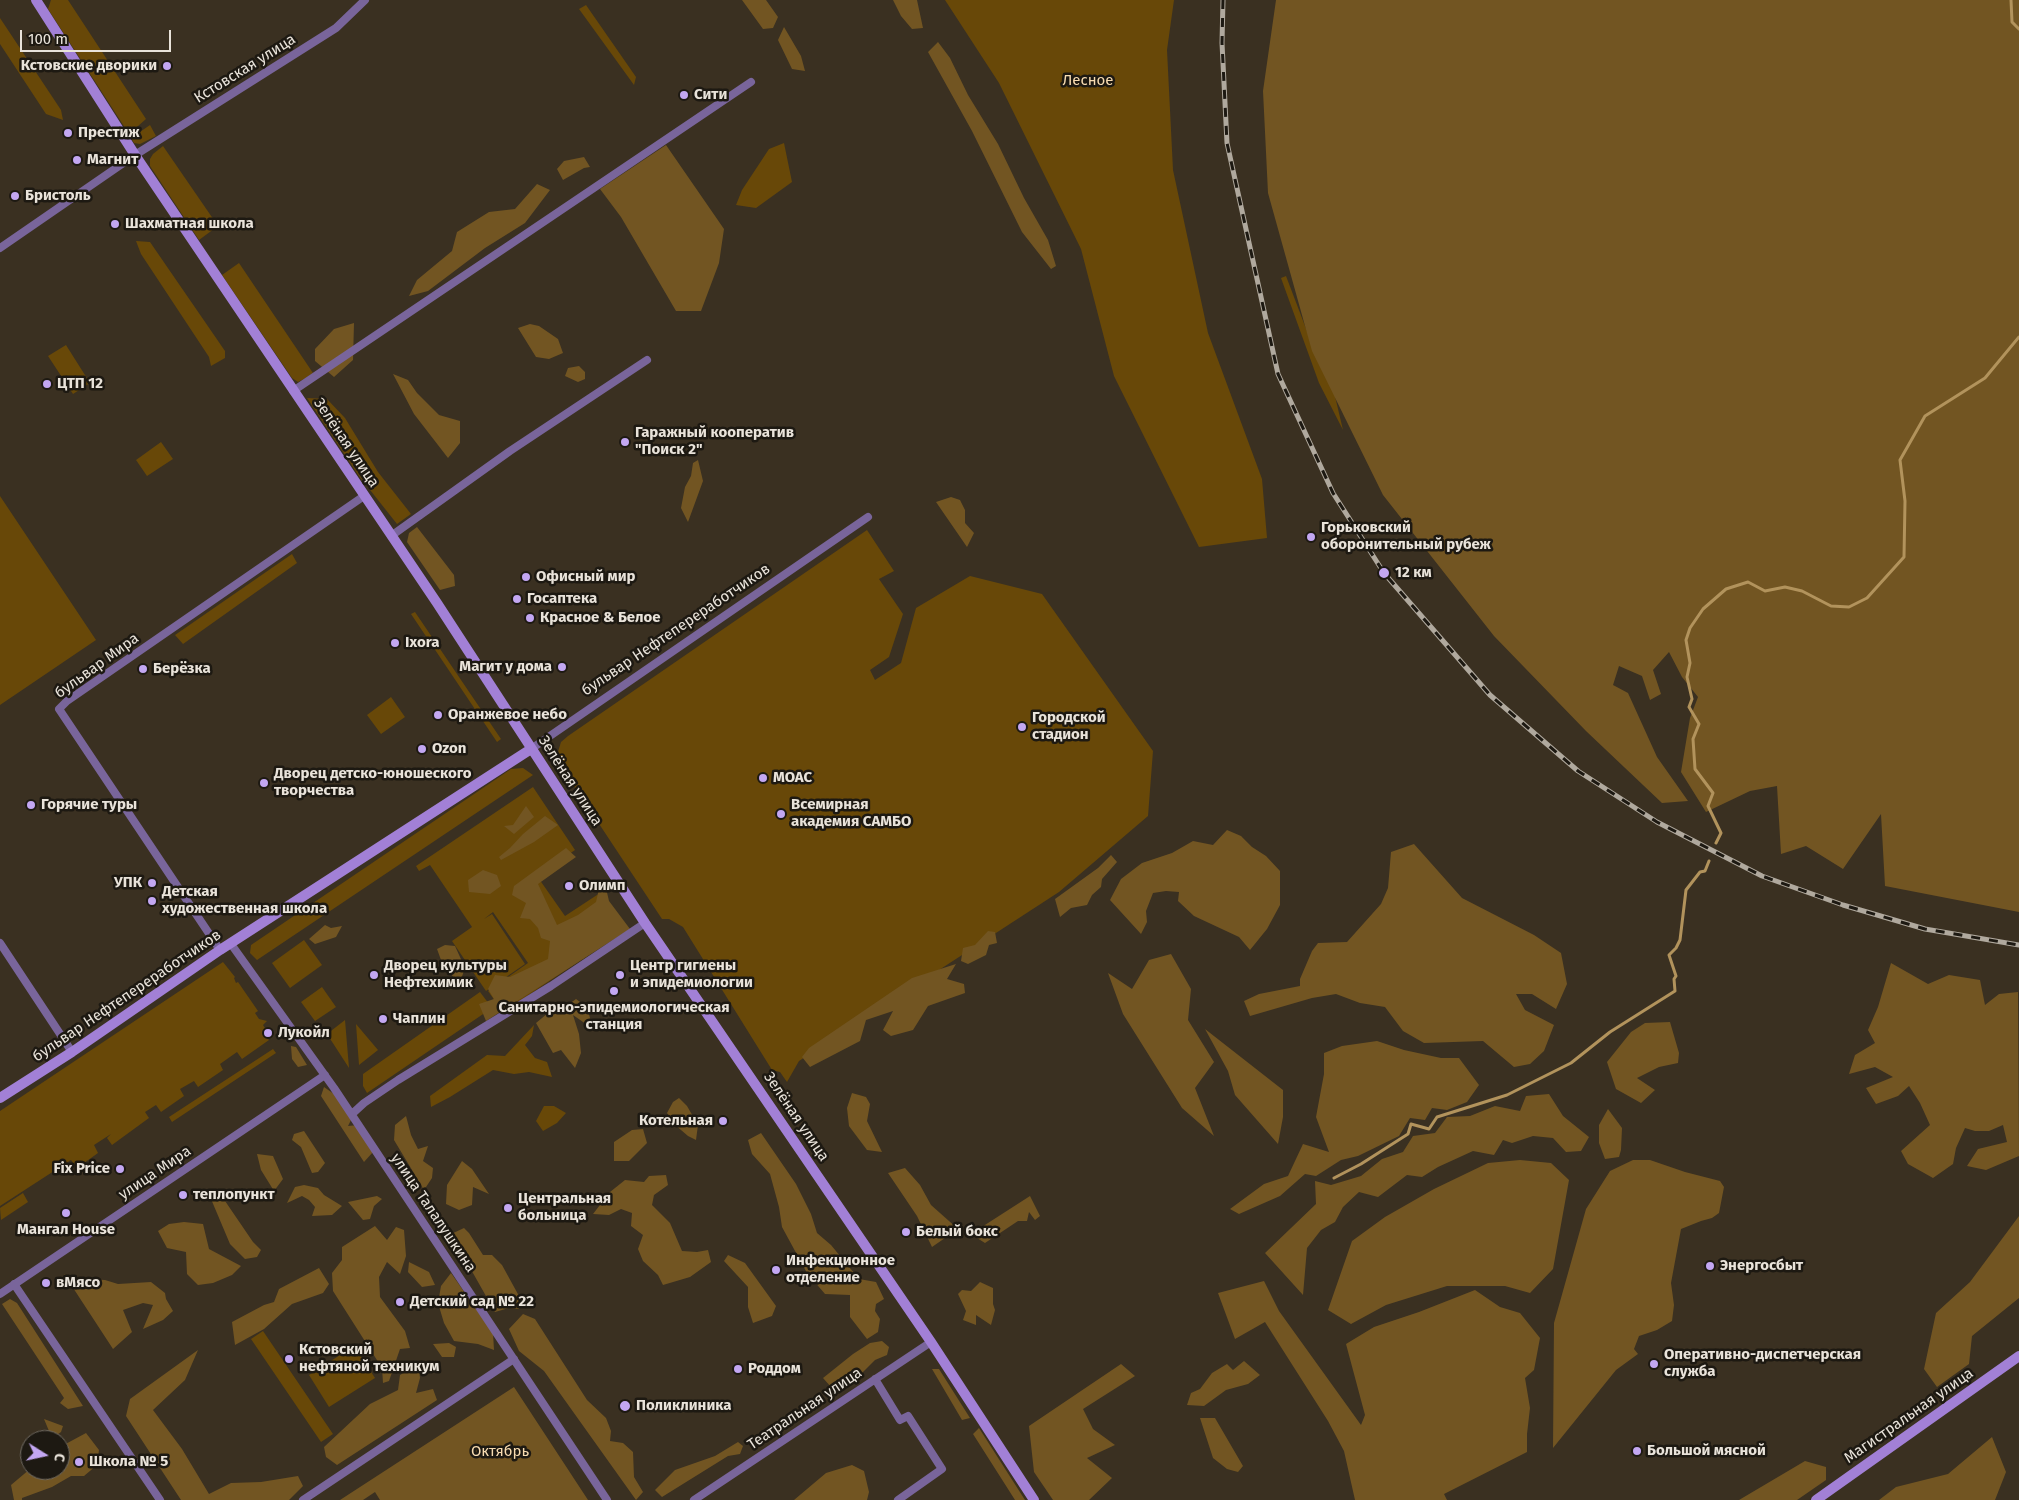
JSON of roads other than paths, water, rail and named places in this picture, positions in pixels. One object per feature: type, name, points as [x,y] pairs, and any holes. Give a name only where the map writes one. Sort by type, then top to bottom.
[{"type":"main road","name":"Зелёная улица","points":[[36,0],[135,155],[437,603],[530,749],[645,922],[931,1342],[1034,1500]]},
{"type":"main road","name":"бульвар Нефтепереработчиков","points":[[0,1098],[72,1052],[220,950],[530,749]]},
{"type":"main road","name":"Магистральная улица","points":[[1816,1500],[2019,1356]]},
{"type":"street","name":"Кстовская улица","points":[[0,248],[135,155],[336,28],[365,0]]},
{"type":"street","points":[[293,391],[750,82]]},
{"type":"street","points":[[391,536],[510,451],[647,360]]},
{"type":"street","name":"бульвар Мира","points":[[220,950],[59,709],[86,688],[364,496]]},
{"type":"street","name":"бульвар Нефтепереработчиков","points":[[530,749],[868,517]]},
{"type":"street","points":[[352,1114],[364,1103],[398,1080],[551,986],[645,922]]},
{"type":"street","points":[[0,943],[72,1052]]},
{"type":"street","name":"улица Талалушкина","points":[[230,944],[325,1074],[607,1500]]},
{"type":"street","name":"улица Мира","points":[[0,1294],[325,1074]]},
{"type":"street","points":[[14,1284],[160,1500]]},
{"type":"street","name":"Театральная улица","points":[[694,1500],[931,1342]]},
{"type":"street","points":[[304,1500],[514,1358]]},
{"type":"street","points":[[875,1379],[900,1420],[908,1416],[942,1469],[898,1500]]},
{"type":"waterway","points":[[2011,0],[2012,22],[2019,29]]},
{"type":"waterway","points":[[1716,843],[1721,833],[1708,806],[1713,793],[1695,769],[1693,739],[1699,724],[1689,707],[1692,699],[1687,677],[1690,663],[1686,640],[1690,628],[1703,609],[1726,589],[1748,582],[1765,591],[1785,587],[1802,591],[1831,606],[1849,607],[1867,598],[1904,557],[1905,501],[1900,460],[1925,416],[1985,378],[2019,337]]},
{"type":"waterway","points":[[1334,1178],[1361,1164],[1408,1134],[1411,1124],[1429,1129],[1437,1117],[1507,1095],[1571,1063],[1610,1032],[1675,991],[1674,979],[1676,976],[1669,955],[1676,948],[1680,940],[1686,890],[1700,872],[1705,871],[1709,861]]},
{"type":"railway","points":[[1223,0],[1222,43],[1227,143],[1278,374],[1333,493],[1384,573],[1490,695],[1578,771],[1657,822],[1762,876],[1843,905],[1925,929],[2019,945]]},
{"type":"place","name":"Кстовские дворики","points":[[167,66]]},
{"type":"place","name":"Сити","points":[[684,95]]},
{"type":"place","name":"Престиж","points":[[68,133]]},
{"type":"place","name":"Магнит","points":[[77,160]]},
{"type":"place","name":"Бристоль","points":[[15,196]]},
{"type":"place","name":"Шахматная школа","points":[[115,224]]},
{"type":"place","name":"ЦТП 12","points":[[47,384]]},
{"type":"place","name":"Гаражный кооператив \"Поиск 2\"","points":[[625,442]]},
{"type":"place","name":"Горьковский оборонительный рубеж","points":[[1311,537]]},
{"type":"place","name":"12 км","points":[[1384,573]]},
{"type":"place","name":"Офисный мир","points":[[526,577]]},
{"type":"place","name":"Госаптека","points":[[517,599]]},
{"type":"place","name":"Красное & Белое","points":[[530,618]]},
{"type":"place","name":"Ixora","points":[[395,643]]},
{"type":"place","name":"Магит у дома","points":[[562,667]]},
{"type":"place","name":"Берёзка","points":[[143,669]]},
{"type":"place","name":"Оранжевое небо","points":[[438,715]]},
{"type":"place","name":"Городской стадион","points":[[1022,727]]},
{"type":"place","name":"Ozon","points":[[422,749]]},
{"type":"place","name":"МОАС","points":[[763,778]]},
{"type":"place","name":"Дворец детско-юношеского творчества","points":[[264,783]]},
{"type":"place","name":"Горячие туры","points":[[31,805]]},
{"type":"place","name":"Всемирная академия САМБО","points":[[781,814]]},
{"type":"place","name":"УПК","points":[[152,883]]},
{"type":"place","name":"Олимп","points":[[569,886]]},
{"type":"place","name":"Детская художественная школа","points":[[152,901]]},
{"type":"place","name":"Дворец культуры Нефтехимик","points":[[374,975]]},
{"type":"place","name":"Центр гигиены и эпидемиологии","points":[[620,975]]},
{"type":"place","name":"Санитарно-эпидемиологическая станция","points":[[614,991]]},
{"type":"place","name":"Чаплин","points":[[383,1019]]},
{"type":"place","name":"Лукойл","points":[[268,1033]]},
{"type":"place","name":"Котельная","points":[[723,1121]]},
{"type":"place","name":"Fix Price","points":[[120,1169]]},
{"type":"place","name":"теплопункт","points":[[183,1195]]},
{"type":"place","name":"Центральная больница","points":[[508,1208]]},
{"type":"place","name":"Мангал House","points":[[66,1213]]},
{"type":"place","name":"Белый бокс","points":[[906,1232]]},
{"type":"place","name":"Энергосбыт","points":[[1710,1266]]},
{"type":"place","name":"Инфекционное отделение","points":[[776,1270]]},
{"type":"place","name":"вМясо","points":[[46,1283]]},
{"type":"place","name":"Детский сад № 22","points":[[400,1302]]},
{"type":"place","name":"Кстовский нефтяной техникум","points":[[289,1359]]},
{"type":"place","name":"Оперативно-диспетчерская служба","points":[[1654,1364]]},
{"type":"place","name":"Роддом","points":[[738,1369]]},
{"type":"place","name":"Поликлиника","points":[[625,1406]]},
{"type":"place","name":"Большой мясной","points":[[1637,1451]]},
{"type":"place","name":"Школа № 5","points":[[79,1462]]},
{"type":"park label","name":"Лесное","points":[[1088,81]]},
{"type":"park label","name":"Октябрь","points":[[500,1452]]}]
